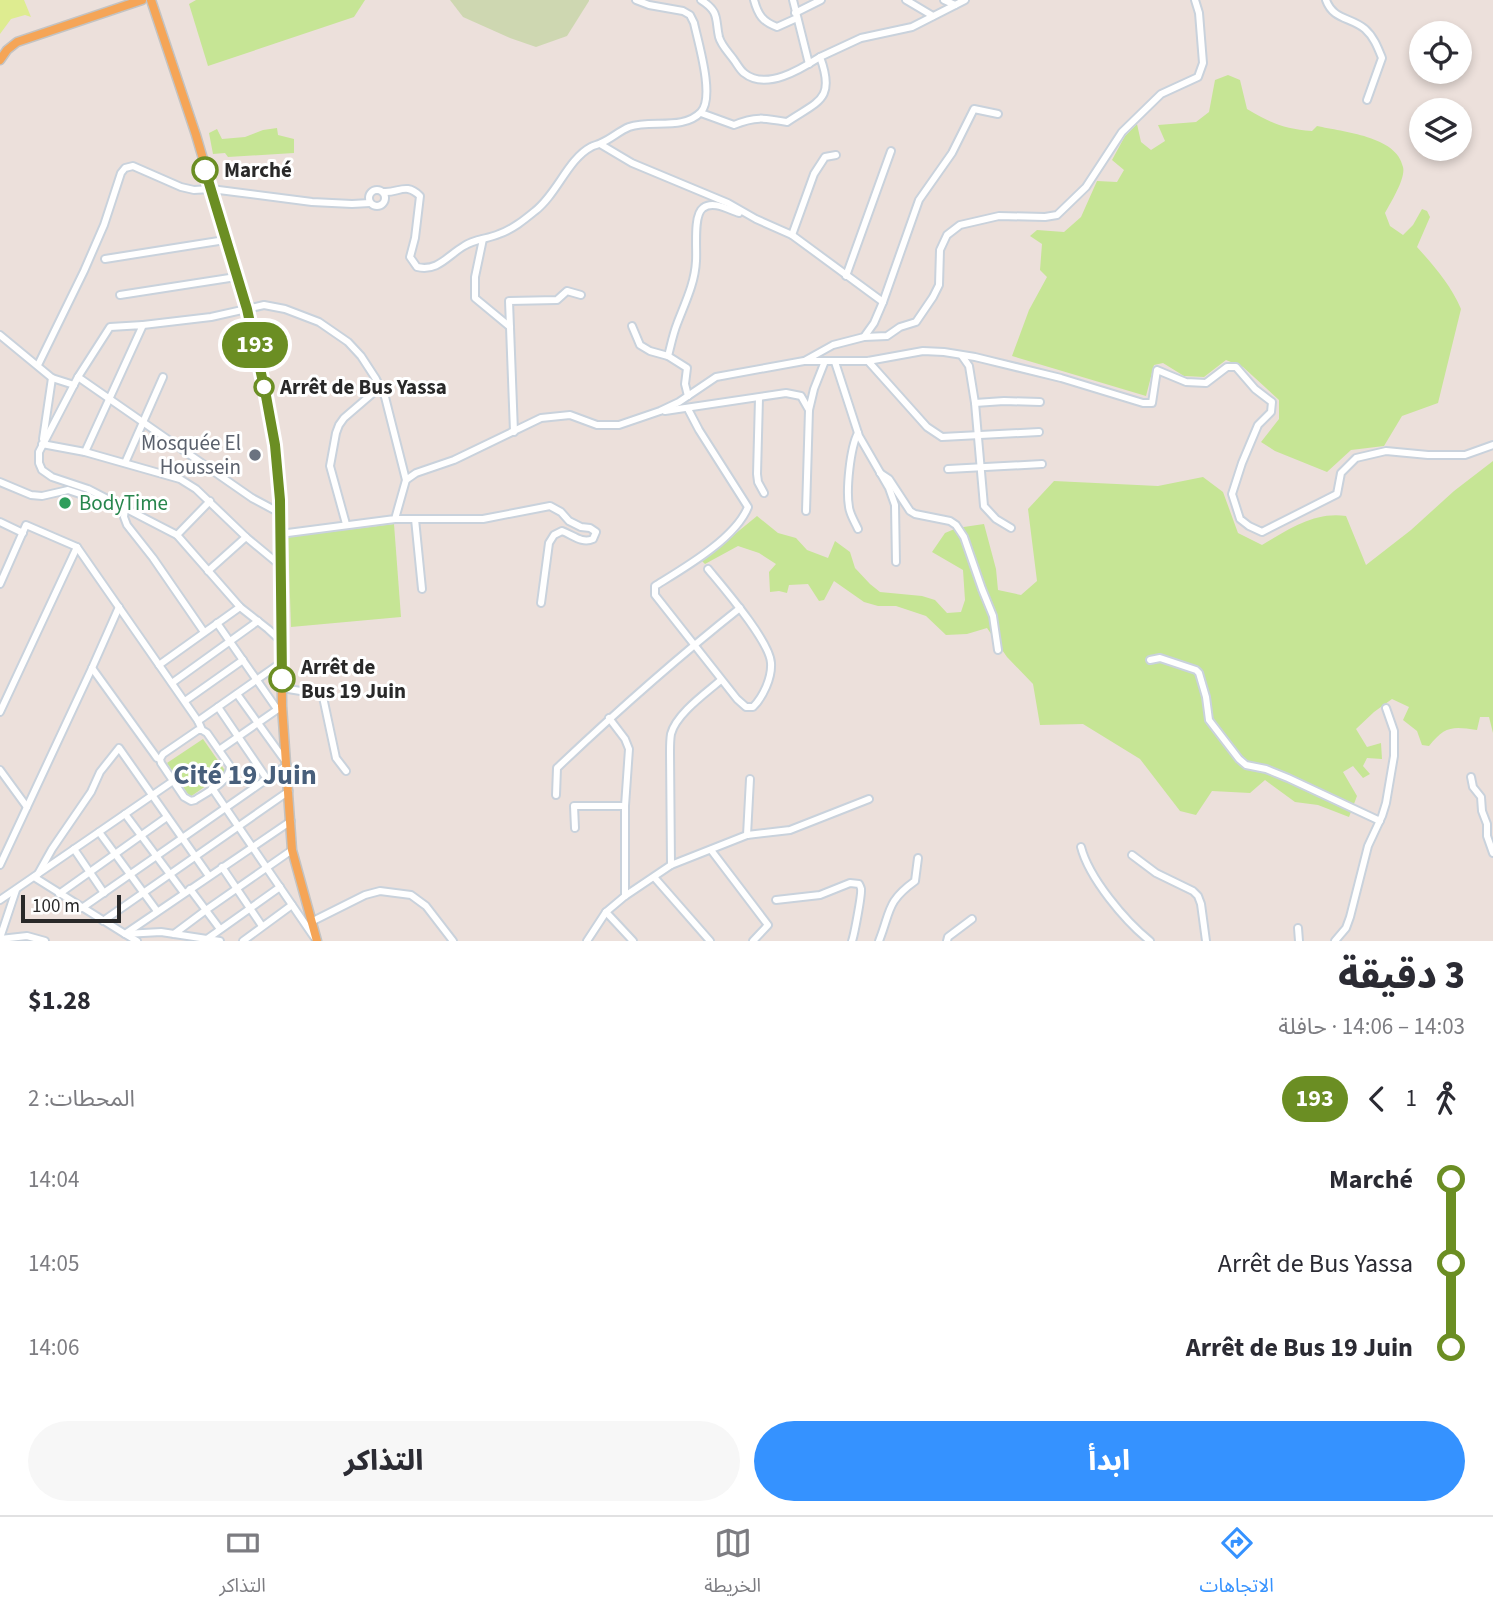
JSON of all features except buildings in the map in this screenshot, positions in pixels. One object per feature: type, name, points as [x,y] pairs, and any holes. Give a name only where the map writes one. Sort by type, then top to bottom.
[{"type":"main road","points":[[0,60],[17,42],[142,0]]},
{"type":"main road","points":[[151,0],[179,79],[247,309],[275,445],[280,513],[280,707],[287,764],[292,850],[317,941]]},
{"type":"street","points":[[368,200],[375,206],[380,206],[387,194],[399,188],[415,191],[420,196],[410,257],[417,267],[441,264],[465,245],[500,234],[518,225],[539,209],[576,159],[591,147],[628,127],[647,123],[677,124],[701,113],[706,101],[706,85],[694,23],[690,15],[636,0]]},
{"type":"street","points":[[701,0],[714,10],[720,40],[746,75],[761,80],[774,79],[861,38],[912,27],[965,0]]},
{"type":"street","points":[[754,0],[761,19],[777,27],[785,25],[821,0]]},
{"type":"street","points":[[793,0],[809,64]]},
{"type":"street","points":[[906,0],[933,16]]},
{"type":"street","points":[[944,0],[954,5]]},
{"type":"street","points":[[804,361],[833,345],[864,337],[887,336],[900,327],[916,322],[939,285],[940,250],[947,235],[960,225],[999,216],[1057,215],[1086,187],[1122,132],[1161,94],[1198,77],[1203,63],[1199,12],[1195,0]]},
{"type":"street","points":[[1326,0],[1330,10],[1364,29],[1374,41],[1382,58],[1367,100]]},
{"type":"street","points":[[701,113],[734,125],[760,117],[786,122],[819,103],[827,86],[827,75],[820,57]]},
{"type":"street","points":[[864,337],[874,323],[883,302],[919,200],[952,153],[974,109],[998,114]]},
{"type":"street","points":[[600,144],[632,163],[728,203],[792,236],[883,302]]},
{"type":"street","points":[[846,276],[891,151]]},
{"type":"street","points":[[792,236],[814,174],[825,157],[836,155]]},
{"type":"street","points":[[38,365],[84,271],[125,168],[133,166],[194,190],[211,189],[312,202],[352,204],[368,200],[374,190],[379,189],[387,194]]},
{"type":"street","points":[[668,356],[696,264],[696,226],[700,211],[704,206],[714,204],[751,216]]},
{"type":"street","points":[[484,239],[475,277],[475,298],[510,327]]},
{"type":"street","points":[[105,258],[225,240]]},
{"type":"street","points":[[120,295],[236,277]]},
{"type":"street","points":[[514,432],[509,301],[558,300],[567,291],[581,295]]},
{"type":"street","points":[[281,641],[240,607],[177,535],[88,489],[52,477],[42,470],[38,463],[38,452],[42,444],[78,377],[110,327],[211,317],[264,305],[319,322],[340,335],[361,356],[384,397],[406,480],[395,519]]},
{"type":"street","points":[[85,452],[143,325]]},
{"type":"street","points":[[632,326],[640,345],[668,356],[687,368],[685,384],[688,396]]},
{"type":"street","points":[[0,335],[52,377],[74,385]]},
{"type":"street","points":[[406,480],[541,418],[570,415],[597,425],[618,425],[679,402],[716,377],[804,361],[868,361],[923,351],[975,357],[1061,378],[1143,403],[1152,403],[1157,370],[1186,382],[1206,383],[1227,366],[1236,367],[1255,389],[1272,402],[1271,412],[1258,425],[1232,494],[1240,519],[1262,532],[1337,494],[1341,473],[1356,458],[1386,451],[1465,455],[1493,445]]},
{"type":"street","points":[[962,356],[969,366],[975,403],[984,506],[996,519],[1011,528]]},
{"type":"street","points":[[806,511],[809,410],[825,361]]},
{"type":"street","points":[[868,361],[934,433],[942,437],[1039,432]]},
{"type":"street","points":[[835,362],[858,433],[889,488],[895,505],[896,562]]},
{"type":"street","points":[[42,444],[52,377]]},
{"type":"street","points":[[78,377],[252,498],[280,513]]},
{"type":"street","points":[[125,463],[163,377]]},
{"type":"street","points":[[346,524],[331,470],[336,433],[344,418],[380,387]]},
{"type":"street","points":[[660,411],[786,393],[801,396],[809,410]]},
{"type":"street","points":[[758,398],[757,474],[764,493]]},
{"type":"street","points":[[975,403],[1040,402]]},
{"type":"street","points":[[688,409],[748,507],[734,527],[709,551],[655,586],[654,595],[737,699],[746,707],[753,707],[762,697],[772,664],[768,651],[740,608],[708,569]]},
{"type":"street","points":[[858,433],[851,454],[849,502],[849,510],[858,529]]},
{"type":"street","points":[[42,444],[85,452],[180,479],[196,489],[281,566]]},
{"type":"street","points":[[948,469],[1042,464]]},
{"type":"street","points":[[880,473],[889,479],[910,511],[956,525],[964,537],[993,616],[998,650]]},
{"type":"street","points":[[0,482],[31,495],[42,496],[68,490],[125,509]]},
{"type":"street","points":[[177,535],[209,502]]},
{"type":"street","points":[[280,534],[395,519],[483,519],[550,506],[561,512],[569,521],[596,532],[593,539],[588,541],[582,541],[562,531],[554,535],[549,543],[541,603]]},
{"type":"street","points":[[125,509],[127,525],[204,632]]},
{"type":"street","points":[[415,519],[422,589]]},
{"type":"street","points":[[0,522],[23,533]]},
{"type":"street","points":[[0,583],[26,525],[77,547],[185,701],[202,730],[207,733],[230,766],[227,777],[195,800],[184,797],[160,759],[92,668]]},
{"type":"street","points":[[208,571],[246,537]]},
{"type":"street","points":[[0,712],[77,547]]},
{"type":"street","points":[[0,865],[119,607]]},
{"type":"street","points":[[159,665],[240,607]]},
{"type":"street","points":[[556,795],[557,768],[609,718],[740,608]]},
{"type":"street","points":[[172,682],[258,621]]},
{"type":"street","points":[[217,623],[257,680],[280,707],[219,750]]},
{"type":"street","points":[[1150,660],[1160,658],[1199,673],[1209,720],[1246,765],[1288,778],[1380,821]]},
{"type":"street","points":[[185,701],[243,660]]},
{"type":"street","points":[[198,721],[282,662]]},
{"type":"street","points":[[671,865],[671,734],[674,726],[693,704],[722,680]]},
{"type":"street","points":[[282,688],[323,696],[336,758],[346,771]]},
{"type":"street","points":[[82,908],[287,764],[237,694]]},
{"type":"street","points":[[218,707],[267,779]]},
{"type":"street","points":[[1335,941],[1346,928],[1368,846],[1386,803],[1395,731],[1386,708]]},
{"type":"street","points":[[609,718],[629,749],[625,806],[625,896]]},
{"type":"street","points":[[160,759],[163,754],[202,730]]},
{"type":"street","points":[[36,875],[91,792],[100,772],[119,748],[209,876]]},
{"type":"street","points":[[0,770],[27,807]]},
{"type":"street","points":[[1471,777],[1481,797],[1482,811],[1490,823],[1487,836],[1493,853]]},
{"type":"street","points":[[747,835],[750,779]]},
{"type":"street","points":[[0,900],[173,782]]},
{"type":"street","points":[[212,788],[317,941]]},
{"type":"street","points":[[103,921],[289,791]]},
{"type":"street","points":[[587,941],[606,912],[671,865],[747,835],[790,830],[869,799]]},
{"type":"street","points":[[575,828],[574,806],[625,806]]},
{"type":"street","points":[[125,814],[170,874],[206,910],[220,929]]},
{"type":"street","points":[[59,894],[167,817]]},
{"type":"street","points":[[125,934],[291,821]]},
{"type":"street","points":[[99,832],[157,911]]},
{"type":"street","points":[[1081,847],[1100,885],[1150,941]]},
{"type":"street","points":[[74,849],[104,893]]},
{"type":"street","points":[[174,934],[292,850]]},
{"type":"street","points":[[711,850],[768,925],[752,941]]},
{"type":"street","points":[[1132,855],[1156,873],[1198,896],[1206,941]]},
{"type":"street","points":[[879,941],[889,908],[901,891],[915,881],[918,858]]},
{"type":"street","points":[[222,867],[262,926]]},
{"type":"street","points":[[36,875],[59,894],[137,941]]},
{"type":"street","points":[[654,877],[710,941]]},
{"type":"street","points":[[776,901],[820,895],[850,883],[859,884],[861,888],[852,941]]},
{"type":"street","points":[[207,939],[280,887]]},
{"type":"street","points":[[16,888],[0,938],[27,936],[45,941]]},
{"type":"street","points":[[311,922],[365,895],[380,891],[411,895],[426,906],[453,941]]},
{"type":"street","points":[[243,941],[292,905]]},
{"type":"street","points":[[606,912],[633,941]]},
{"type":"street","points":[[947,941],[948,937],[972,919]]},
{"type":"street","points":[[1298,928],[1299,941]]},
{"type":"street","points":[[125,934],[161,932],[220,941]]},
{"type":"green space","points":[[0,0],[24,0],[31,17],[25,15],[11,19],[0,34]]},
{"type":"green space","points":[[196,0],[365,0],[354,17],[208,66],[189,4]]},
{"type":"green space","points":[[450,0],[589,1],[567,36],[536,47],[463,17]]},
{"type":"green space","points":[[1228,75],[1240,80],[1247,109],[1271,122],[1302,130],[1312,131],[1317,126],[1354,133],[1391,148],[1399,157],[1403,172],[1385,213],[1390,226],[1403,235],[1413,225],[1422,209],[1427,211],[1430,217],[1417,247],[1447,284],[1461,309],[1438,403],[1402,416],[1384,446],[1351,450],[1327,472],[1275,451],[1261,442],[1279,419],[1279,400],[1243,367],[1226,360],[1204,377],[1184,376],[1163,363],[1154,365],[1146,396],[1012,356],[1029,310],[1047,277],[1040,270],[1042,244],[1030,236],[1037,230],[1064,232],[1081,217],[1097,181],[1117,182],[1124,170],[1112,160],[1125,136],[1137,124],[1141,142],[1151,150],[1165,141],[1158,125],[1196,122],[1209,112],[1215,80]]},
{"type":"green space","points":[[277,128],[278,135],[294,139],[294,153],[228,157],[225,153],[213,154],[209,133],[217,129],[222,139],[245,137]]},
{"type":"green space","points":[[1493,461],[1493,733],[1489,717],[1480,717],[1477,730],[1450,729],[1440,734],[1429,746],[1422,745],[1417,731],[1403,720],[1409,707],[1392,699],[1356,729],[1367,747],[1381,743],[1382,759],[1367,758],[1363,766],[1370,774],[1363,778],[1353,766],[1343,772],[1357,796],[1349,817],[1318,805],[1295,802],[1265,780],[1250,793],[1212,791],[1196,815],[1180,811],[1140,759],[1083,724],[1040,725],[1033,684],[1007,657],[987,628],[967,634],[946,635],[926,616],[896,606],[878,606],[864,602],[834,581],[824,600],[819,601],[808,584],[789,585],[787,593],[770,592],[769,572],[776,564],[759,553],[738,546],[705,564],[702,561],[757,516],[778,533],[796,538],[807,550],[828,558],[835,541],[850,552],[855,568],[880,592],[922,596],[935,600],[947,613],[961,612],[965,600],[963,570],[932,552],[945,533],[957,528],[984,524],[996,569],[998,590],[1021,595],[1037,581],[1028,509],[1054,481],[1158,486],[1203,477],[1223,492],[1238,533],[1262,545],[1312,519],[1346,516],[1366,565]]},
{"type":"green space","points":[[394,524],[401,617],[291,627],[288,537]]},
{"type":"green space","points":[[203,739],[226,772],[190,797],[167,763]]},
{"type":"bus line","name":"193","points":[[205,170],[247,309],[275,445],[280,500],[282,679]]},
{"type":"place","name":"Marché","points":[[205,170]]},
{"type":"place","name":"Arrêt de Bus Yassa","points":[[264,387]]},
{"type":"place","name":"Mosquée El Houssein","points":[[255,455]]},
{"type":"place","name":"BodyTime","points":[[65,503]]},
{"type":"place","name":"Arrêt de Bus 19 Juin","points":[[282,679]]},
{"type":"district","name":"Cité 19 Juin","points":[[245,774]]}]
